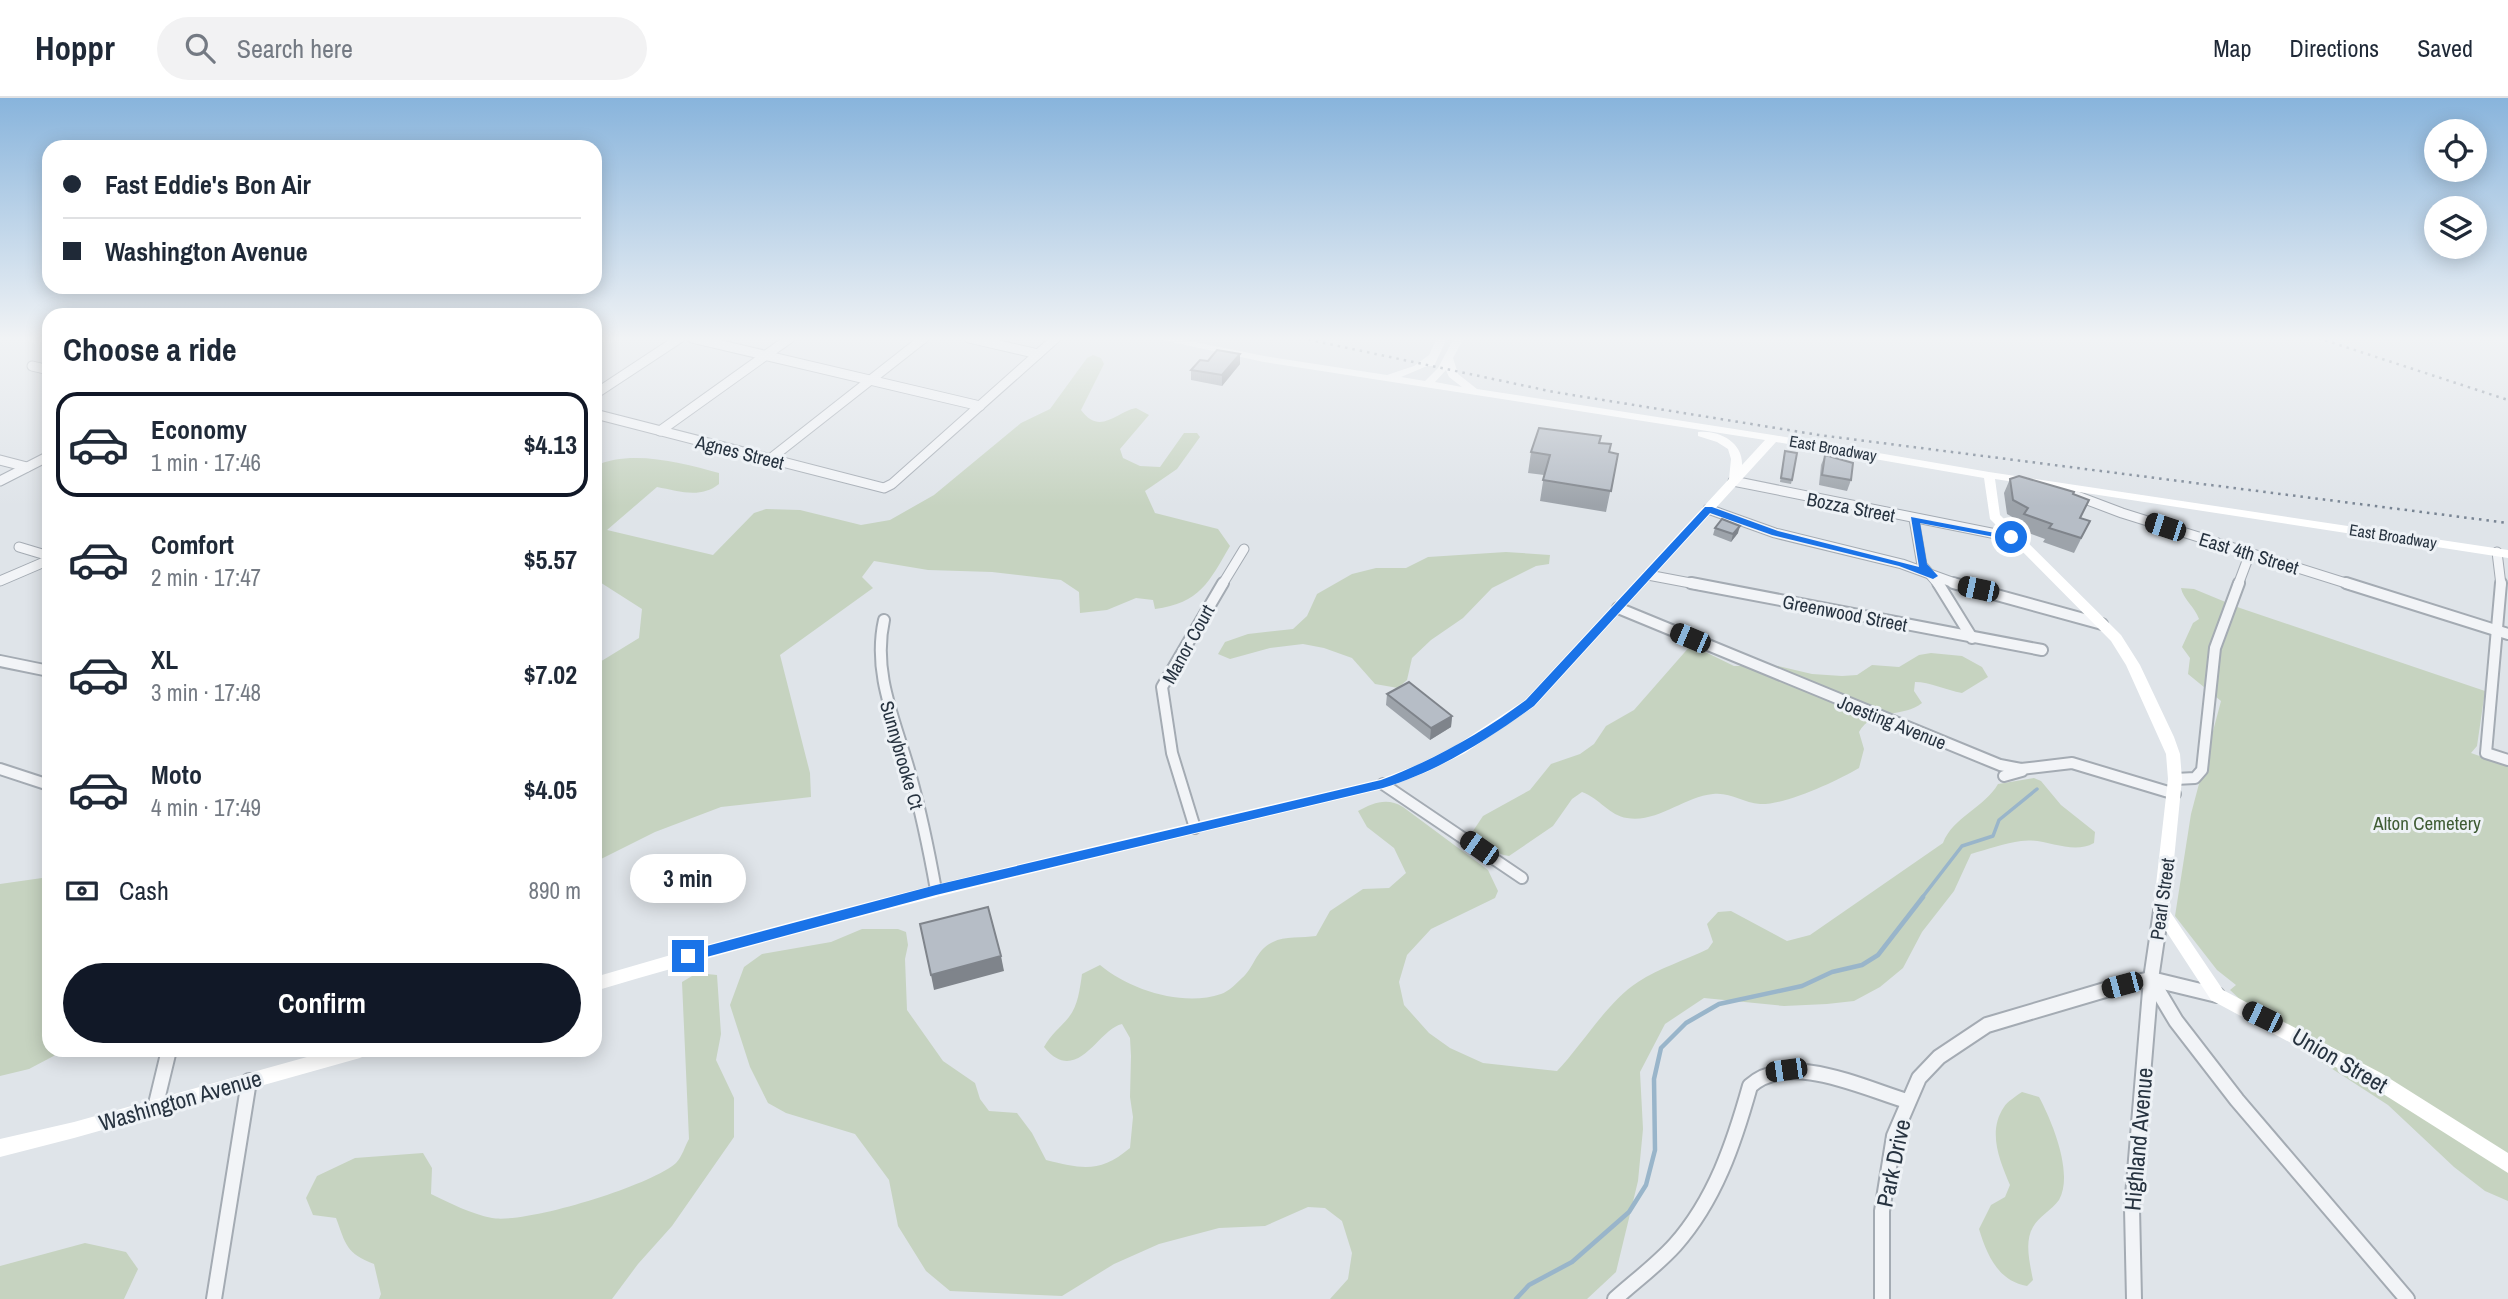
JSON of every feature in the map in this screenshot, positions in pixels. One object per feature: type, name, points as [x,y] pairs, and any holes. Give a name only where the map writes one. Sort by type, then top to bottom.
[{"type":"main road","name":"East Broadway","points":[[1486,394],[1773,438],[1989,475],[2122,493],[2503,553]]},
{"type":"main road","points":[[1616,414],[1657,427],[1704,435],[1729,444],[1738,456],[1733,481]]},
{"type":"main road","points":[[602,982],[712,949],[936,890],[1383,784],[1434,762],[1506,721],[1530,703],[1773,438]]},
{"type":"main road","name":"Pearl Street","points":[[1989,475],[1991,510],[2011,537],[2123,647],[2174,754],[2175,787],[2161,911]]},
{"type":"main road","name":"Union Street","points":[[2161,911],[2217,995],[2375,1079],[2508,1164]]},
{"type":"main road","name":"Washington Avenue","points":[[0,1148],[335,1057]]},
{"type":"street","points":[[660,431],[712,394]]},
{"type":"street","points":[[770,459],[853,394]]},
{"type":"street","points":[[930,394],[980,406],[993,394]]},
{"type":"street","name":"Agnes Street","points":[[602,418],[884,488],[892,484],[980,406]]},
{"type":"street","points":[[0,460],[27,467]]},
{"type":"street","points":[[0,481],[42,460]]},
{"type":"street","name":"East 4th Street","points":[[1989,475],[2068,492],[2105,508],[2502,632]]},
{"type":"street","name":"Bozza Street","points":[[1733,481],[2011,537]]},
{"type":"street","points":[[1708,509],[1775,533],[1902,564],[1933,576],[2102,624]]},
{"type":"street","points":[[1914,519],[1922,565],[1933,576],[1972,638]]},
{"type":"street","points":[[19,547],[42,555]]},
{"type":"street","name":"Manor Court","points":[[1195,828],[1172,753],[1161,698],[1162,687],[1244,549]]},
{"type":"street","points":[[2175,787],[2194,778],[2202,770],[2215,648],[2250,553]]},
{"type":"street","points":[[2503,553],[2502,632],[2486,752],[2508,760]]},
{"type":"street","points":[[0,581],[42,561]]},
{"type":"street","name":"Greenwood Street","points":[[1648,575],[2042,650]]},
{"type":"street","name":"Joesting Avenue","points":[[1618,608],[2000,765],[2025,770],[2057,762],[2072,763],[2175,787]]},
{"type":"street","name":"Sunnybrooke Ct","points":[[884,620],[878,639],[884,690],[906,759],[936,890]]},
{"type":"street","points":[[0,660],[42,669]]},
{"type":"street","points":[[0,769],[42,783]]},
{"type":"street","points":[[2004,776],[2025,770]]},
{"type":"street","points":[[1383,784],[1522,878]]},
{"type":"street","name":"Pearl Street","points":[[2151,979],[2161,911]]},
{"type":"street","points":[[2151,979],[2217,995]]},
{"type":"street","points":[[2151,979],[2176,1021],[2229,1090],[2407,1299]]},
{"type":"street","name":"Park Drive","points":[[1882,1299],[1882,1210],[1886,1171],[1907,1101],[1919,1078],[1939,1057],[1987,1025],[2042,1007],[2151,979]]},
{"type":"street","name":"Highland Avenue","points":[[2134,1299],[2132,1208],[2151,979]]},
{"type":"street","points":[[155,1108],[167,1057]]},
{"type":"street","points":[[1615,1299],[1674,1247],[1692,1225],[1711,1194],[1730,1152],[1750,1086],[1770,1072],[1802,1071],[1907,1101]]},
{"type":"street","points":[[214,1299],[249,1081]]},
{"type":"green space","points":[[1061,394],[1089,394],[1081,410],[1095,421],[1108,420],[1136,408],[1149,415],[1120,449],[1123,458],[1140,466],[1160,467],[1184,433],[1197,433],[1200,437],[1177,469],[1145,491],[1155,513],[1218,529],[1230,546],[1202,589],[1183,602],[1155,609],[1153,600],[1136,598],[1107,610],[1080,613],[1079,592],[1061,580],[992,572],[928,570],[874,561],[862,577],[873,588],[780,655],[810,773],[811,797],[721,807],[655,832],[602,858],[602,661],[639,638],[642,609],[602,583],[602,464],[624,459],[657,459],[719,473],[719,484],[697,493],[657,487],[607,530],[713,555],[754,513],[766,509],[800,510],[861,525],[890,520],[934,495],[1021,423],[1050,409]]},
{"type":"green space","points":[[1506,552],[1550,555],[1549,564],[1536,566],[1492,588],[1463,618],[1431,640],[1412,658],[1407,680],[1398,688],[1375,684],[1352,658],[1303,644],[1270,648],[1230,659],[1218,654],[1225,642],[1248,634],[1293,629],[1307,616],[1317,594],[1352,574],[1376,568],[1406,568],[1428,557]]},
{"type":"green space","name":"Alton Cemetery","points":[[2181,588],[2194,589],[2240,608],[2485,691],[2477,746],[2471,753],[2508,766],[2508,1201],[2485,1191],[2454,1167],[2388,1105],[2275,1032],[2230,990],[2236,985],[2217,970],[2175,916],[2191,814],[2221,701],[2188,674],[2190,658],[2182,647],[2193,623],[2199,619]]},
{"type":"green space","points":[[1691,645],[1734,666],[1778,666],[1812,674],[1842,676],[1857,675],[1872,665],[1899,667],[1919,655],[1931,653],[1962,656],[1982,667],[1988,677],[1962,693],[1915,682],[1914,691],[1922,703],[1915,708],[1872,719],[1859,732],[1864,749],[1859,768],[1783,801],[1760,804],[1713,794],[1638,819],[1621,817],[1582,792],[1572,799],[1553,826],[1509,856],[1493,851],[1480,840],[1473,831],[1483,816],[1530,790],[1551,764],[1580,754],[1594,744],[1606,726],[1634,710]]},
{"type":"green space","points":[[2034,778],[2041,781],[2061,805],[2095,832],[2094,843],[2076,848],[2030,840],[1971,854],[1954,891],[1922,932],[1903,968],[1880,987],[1854,1001],[1827,1004],[1784,1006],[1704,998],[1665,1024],[1640,1072],[1643,1129],[1638,1181],[1616,1272],[1587,1299],[1330,1299],[1348,1279],[1352,1253],[1342,1221],[1325,1208],[1308,1207],[1265,1226],[1219,1228],[1159,1244],[1114,1264],[1062,1296],[950,1291],[926,1271],[898,1226],[889,1180],[855,1134],[786,1113],[768,1103],[750,1067],[730,1005],[744,967],[762,954],[831,942],[862,929],[898,929],[906,932],[907,1010],[943,1061],[975,1083],[980,1099],[989,1111],[1017,1113],[1032,1133],[1046,1160],[1091,1167],[1109,1162],[1130,1148],[1133,1117],[1130,1097],[1131,1056],[1130,1038],[1122,1024],[1104,1035],[1077,1059],[1067,1061],[1056,1058],[1044,1047],[1075,1008],[1082,974],[1100,965],[1141,989],[1174,997],[1206,998],[1227,991],[1246,974],[1267,945],[1277,940],[1316,936],[1330,911],[1363,889],[1389,888],[1406,873],[1394,848],[1367,827],[1358,811],[1369,806],[1391,802],[1403,807],[1488,870],[1498,891],[1495,898],[1431,929],[1407,955],[1399,982],[1404,1005],[1429,1033],[1450,1048],[1483,1063],[1557,1071],[1627,990],[1655,972],[1708,949],[1713,942],[1707,924],[1718,912],[1731,911],[1787,941],[1810,935],[1943,843],[1954,826],[1998,784]]},
{"type":"green space","points":[[42,878],[42,1057],[52,1057],[29,1069],[0,1076],[0,884]]},
{"type":"green space","points":[[697,973],[717,975],[721,1034],[716,1060],[734,1098],[734,1137],[672,1226],[638,1264],[612,1299],[379,1299],[381,1294],[374,1264],[352,1252],[336,1218],[313,1215],[306,1198],[317,1176],[355,1158],[423,1153],[432,1168],[431,1194],[476,1214],[509,1218],[587,1201],[662,1172],[678,1161],[689,1139],[682,982]]},
{"type":"green space","points":[[2022,1092],[2039,1097],[2044,1107],[2060,1148],[2064,1176],[2059,1200],[2038,1220],[2030,1233],[2029,1253],[2033,1280],[2027,1286],[2008,1279],[2001,1273],[1990,1257],[1979,1229],[1991,1205],[2005,1197],[2010,1185],[1997,1146],[1996,1126],[2005,1105]]},
{"type":"green space","points":[[85,1243],[126,1252],[138,1269],[124,1299],[0,1299],[0,1266]]},
{"type":"building","points":[[1539,428],[1601,436],[1599,443],[1611,444],[1609,452],[1618,454],[1611,491],[1543,480],[1550,455],[1531,452]]},
{"type":"building","points":[[1785,451],[1797,453],[1792,480],[1781,478]]},
{"type":"building","points":[[1825,455],[1853,463],[1851,480],[1822,475]]},
{"type":"building","points":[[2019,476],[2074,492],[2073,494],[2089,500],[2080,518],[2090,521],[2081,538],[2049,528],[2052,524],[2024,514],[2028,508],[2013,500],[2010,479]]},
{"type":"building","points":[[1722,519],[1740,526],[1733,534],[1715,528]]},
{"type":"building","points":[[1409,682],[1452,716],[1431,728],[1387,694]]},
{"type":"building","points":[[988,907],[1001,956],[931,975],[920,924]]},
{"type":"waterway","points":[[1921,899],[1962,846],[1993,836],[1999,820],[2037,789]]},
{"type":"waterway","points":[[1516,1299],[1529,1285],[1572,1262],[1629,1212],[1646,1185],[1655,1150],[1654,1079],[1661,1048],[1686,1023],[1719,1004],[1802,986],[1832,972],[1862,965],[1878,955],[1923,897]]},
{"type":"railway","points":[[1567,394],[1819,435],[2508,523]]},
{"type":"railway","points":[[2490,394],[2508,400]]},
{"type":"route","points":[[688,956],[936,890],[1383,784],[1417,771],[1506,721],[1530,703],[1708,509],[1775,533],[1902,564],[1933,576],[1922,565],[1914,519],[2011,537]]}]
